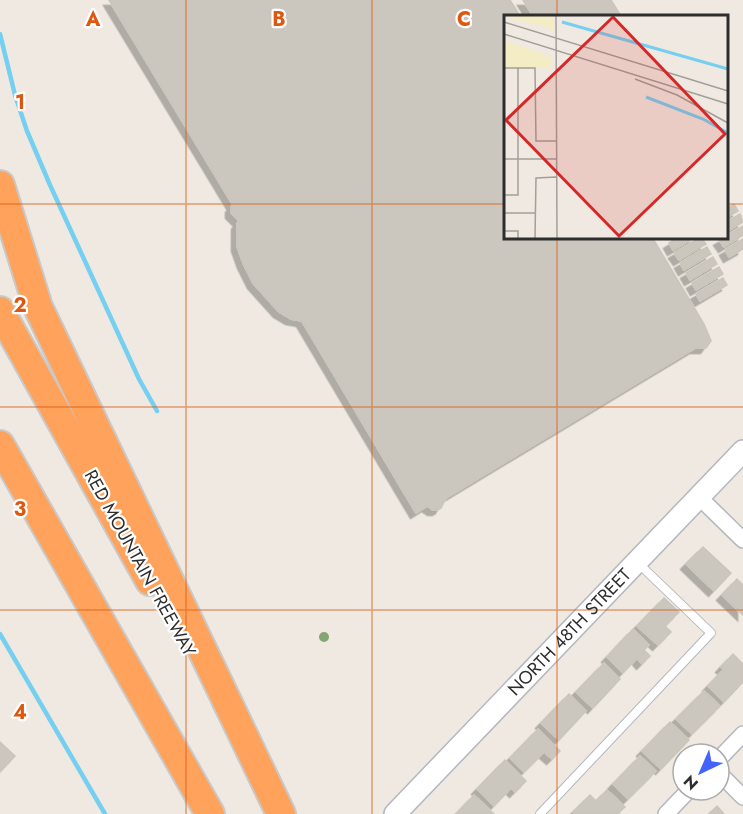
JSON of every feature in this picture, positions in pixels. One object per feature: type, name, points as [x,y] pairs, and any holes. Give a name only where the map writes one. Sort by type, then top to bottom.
[{"type":"highway","points":[[0,185],[38,307],[280,814]]},
{"type":"highway","name":"RED MOUNTAIN FREEWAY","points":[[0,311],[280,814]]},
{"type":"highway","points":[[0,445],[210,814]]},
{"type":"street","name":"NORTH 48TH STREET","points":[[395,814],[743,451]]},
{"type":"street","points":[[699,497],[743,540]]},
{"type":"street","points":[[731,746],[743,734]]},
{"type":"street","points":[[731,785],[743,797]]},
{"type":"street","points":[[666,814],[678,802]]},
{"type":"lane","points":[[540,814],[711,633],[637,562]]},
{"type":"building","points":[[109,0],[510,0],[519,15],[504,15],[504,238],[653,238],[704,324],[711,341],[706,348],[695,348],[446,498],[438,510],[427,506],[416,513],[302,321],[291,319],[279,312],[253,283],[237,246],[239,221],[231,213],[233,205]]},
{"type":"building","points":[[523,0],[611,0],[620,15],[532,15]]},
{"type":"building","points":[[734,204],[738,211],[728,217],[728,208]]},
{"type":"building","points":[[740,214],[743,222],[728,231],[728,221]]},
{"type":"building","points":[[743,226],[743,235],[724,247],[719,240],[728,238],[728,235]]},
{"type":"building","points":[[677,238],[693,238],[673,250],[669,243]]},
{"type":"building","points":[[699,238],[706,244],[679,260],[674,253]]},
{"type":"building","points":[[743,239],[743,249],[729,257],[725,250]]},
{"type":"building","points":[[707,247],[711,254],[684,270],[680,263]]},
{"type":"building","points":[[713,257],[717,264],[690,280],[686,273]]},
{"type":"building","points":[[719,267],[723,274],[696,290],[692,283]]},
{"type":"building","points":[[723,278],[727,285],[700,301],[696,294]]},
{"type":"building","points":[[703,547],[731,573],[714,591],[686,564]]},
{"type":"building","points":[[737,579],[743,585],[743,615],[722,595]]},
{"type":"building","points":[[664,598],[679,612],[665,626],[671,632],[658,645],[637,626]]},
{"type":"building","points":[[633,629],[649,645],[644,650],[650,656],[642,664],[637,658],[623,673],[607,657]]},
{"type":"building","points":[[733,654],[743,664],[743,682],[724,702],[708,686],[724,669],[721,667]]},
{"type":"building","points":[[604,663],[620,679],[593,708],[576,692]]},
{"type":"building","points":[[704,691],[720,706],[692,734],[676,719]]},
{"type":"building","points":[[569,694],[586,711],[559,740],[541,723]]},
{"type":"building","points":[[670,722],[689,740],[671,742],[671,759],[661,769],[642,751]]},
{"type":"building","points":[[538,729],[560,751],[552,759],[544,752],[524,772],[510,758]]},
{"type":"building","points":[[0,742],[15,756],[0,772]]},
{"type":"building","points":[[640,756],[656,771],[628,799],[613,784]]},
{"type":"building","points":[[505,760],[526,781],[515,792],[511,788],[494,806],[477,789]]},
{"type":"building","points":[[607,790],[625,807],[617,814],[575,814],[573,812],[590,795],[596,801]]},
{"type":"building","points":[[474,795],[494,814],[456,814]]},
{"type":"building","points":[[717,806],[724,814],[709,814]]},
{"type":"waterway","points":[[0,34],[15,95],[27,131],[139,379],[157,411]]},
{"type":"waterway","points":[[0,634],[105,814]]}]
